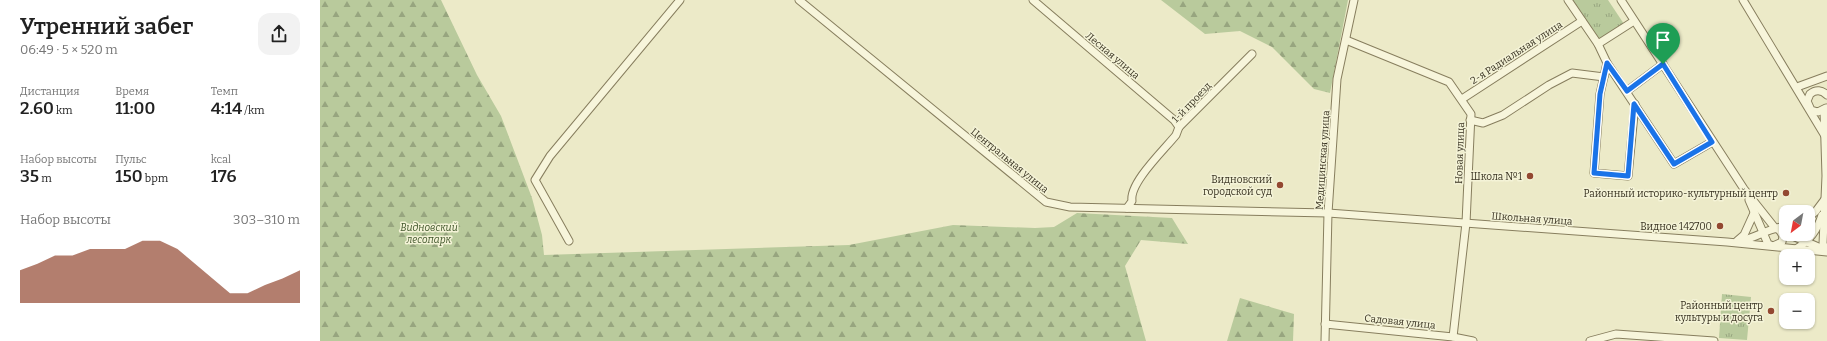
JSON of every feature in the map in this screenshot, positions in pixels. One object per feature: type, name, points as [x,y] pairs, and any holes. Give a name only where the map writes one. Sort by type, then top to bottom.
[{"type":"street","points":[[569,241],[535,180],[550,156],[680,0]]},
{"type":"street","name":"Центральная улица","points":[[799,0],[1046,202],[1070,207],[1328,213]]},
{"type":"street","name":"Лесная улица","points":[[1033,0],[1174,120],[1179,127]]},
{"type":"street","name":"Медицинская улица","points":[[1325,341],[1328,213],[1337,79],[1354,0]]},
{"type":"street","points":[[1568,0],[1598,44],[1607,63],[1674,164],[1712,142]]},
{"type":"street","points":[[1621,0],[1712,142],[1745,190],[1779,226]]},
{"type":"street","points":[[1743,0],[1826,136]]},
{"type":"street","name":"2-я Радиальная улица","points":[[1462,99],[1582,21]]},
{"type":"street","points":[[1598,44],[1634,21]]},
{"type":"street","name":"Новая улица","points":[[1346,40],[1449,82],[1471,114],[1466,223],[1453,337]]},
{"type":"street","name":"1-й проезд","points":[[1127,208],[1132,201],[1131,194],[1136,184],[1176,135],[1179,127],[1252,54]]},
{"type":"street","points":[[1607,63],[1600,94],[1594,173],[1628,176],[1634,104]]},
{"type":"street","points":[[1627,91],[1663,64]]},
{"type":"street","points":[[1470,120],[1483,123],[1503,115],[1572,73],[1604,77]]},
{"type":"street","points":[[1797,87],[1827,76]]},
{"type":"street","points":[[1814,82],[1807,101],[1808,106],[1811,110],[1818,112],[1825,109],[1826,199],[1823,244],[1827,251]]},
{"type":"street","points":[[1797,87],[1810,94]]},
{"type":"street","points":[[1810,94],[1816,90],[1827,93]]},
{"type":"street","points":[[1745,190],[1768,244],[1773,246],[1782,241]]},
{"type":"street","points":[[1815,212],[1826,199]]},
{"type":"street","points":[[1796,249],[1807,242],[1819,224],[1826,199]]},
{"type":"street","name":"Школьная улица","points":[[1328,213],[1735,242],[1796,249]]},
{"type":"street","points":[[1735,242],[1744,235],[1754,213]]},
{"type":"street","points":[[1735,242],[1779,231]]},
{"type":"street","points":[[1807,242],[1827,251]]},
{"type":"street","name":"Школьная улица","points":[[1815,250],[1827,251]]},
{"type":"street","name":"Садовая улица","points":[[1325,324],[1453,337],[1473,341]]},
{"type":"street","points":[[1590,341],[1616,334],[1714,341]]},
{"type":"green space","name":"Видновский лесопарк","points":[[320,0],[441,0],[477,75],[501,116],[532,198],[542,235],[544,255],[849,245],[953,225],[1035,228],[1054,227],[1077,213],[1172,218],[1188,244],[1141,240],[1125,266],[1146,341],[320,341]]},
{"type":"green space","points":[[1161,0],[1348,0],[1330,93],[1314,89],[1272,47],[1240,31],[1205,34]]},
{"type":"green space","points":[[1572,0],[1608,0],[1624,24],[1599,41]]},
{"type":"green space","points":[[1722,294],[1751,297],[1747,340],[1719,338]]},
{"type":"green space","points":[[1240,298],[1294,314],[1293,341],[1227,341]]},
{"type":"place","name":"Школа №1","points":[[1530,176]]},
{"type":"place","name":"Видновский городской суд","points":[[1280,185]]},
{"type":"place","name":"Районный историко-культурный центр","points":[[1786,193]]},
{"type":"place","name":"Видное 142700","points":[[1720,226]]},
{"type":"place","name":"Районный центр культуры и досуга","points":[[1771,311]]},
{"type":"route","points":[[1607,63],[1627,91],[1663,64],[1712,142],[1674,164],[1634,104],[1628,176],[1594,173],[1600,94],[1607,63]]}]
